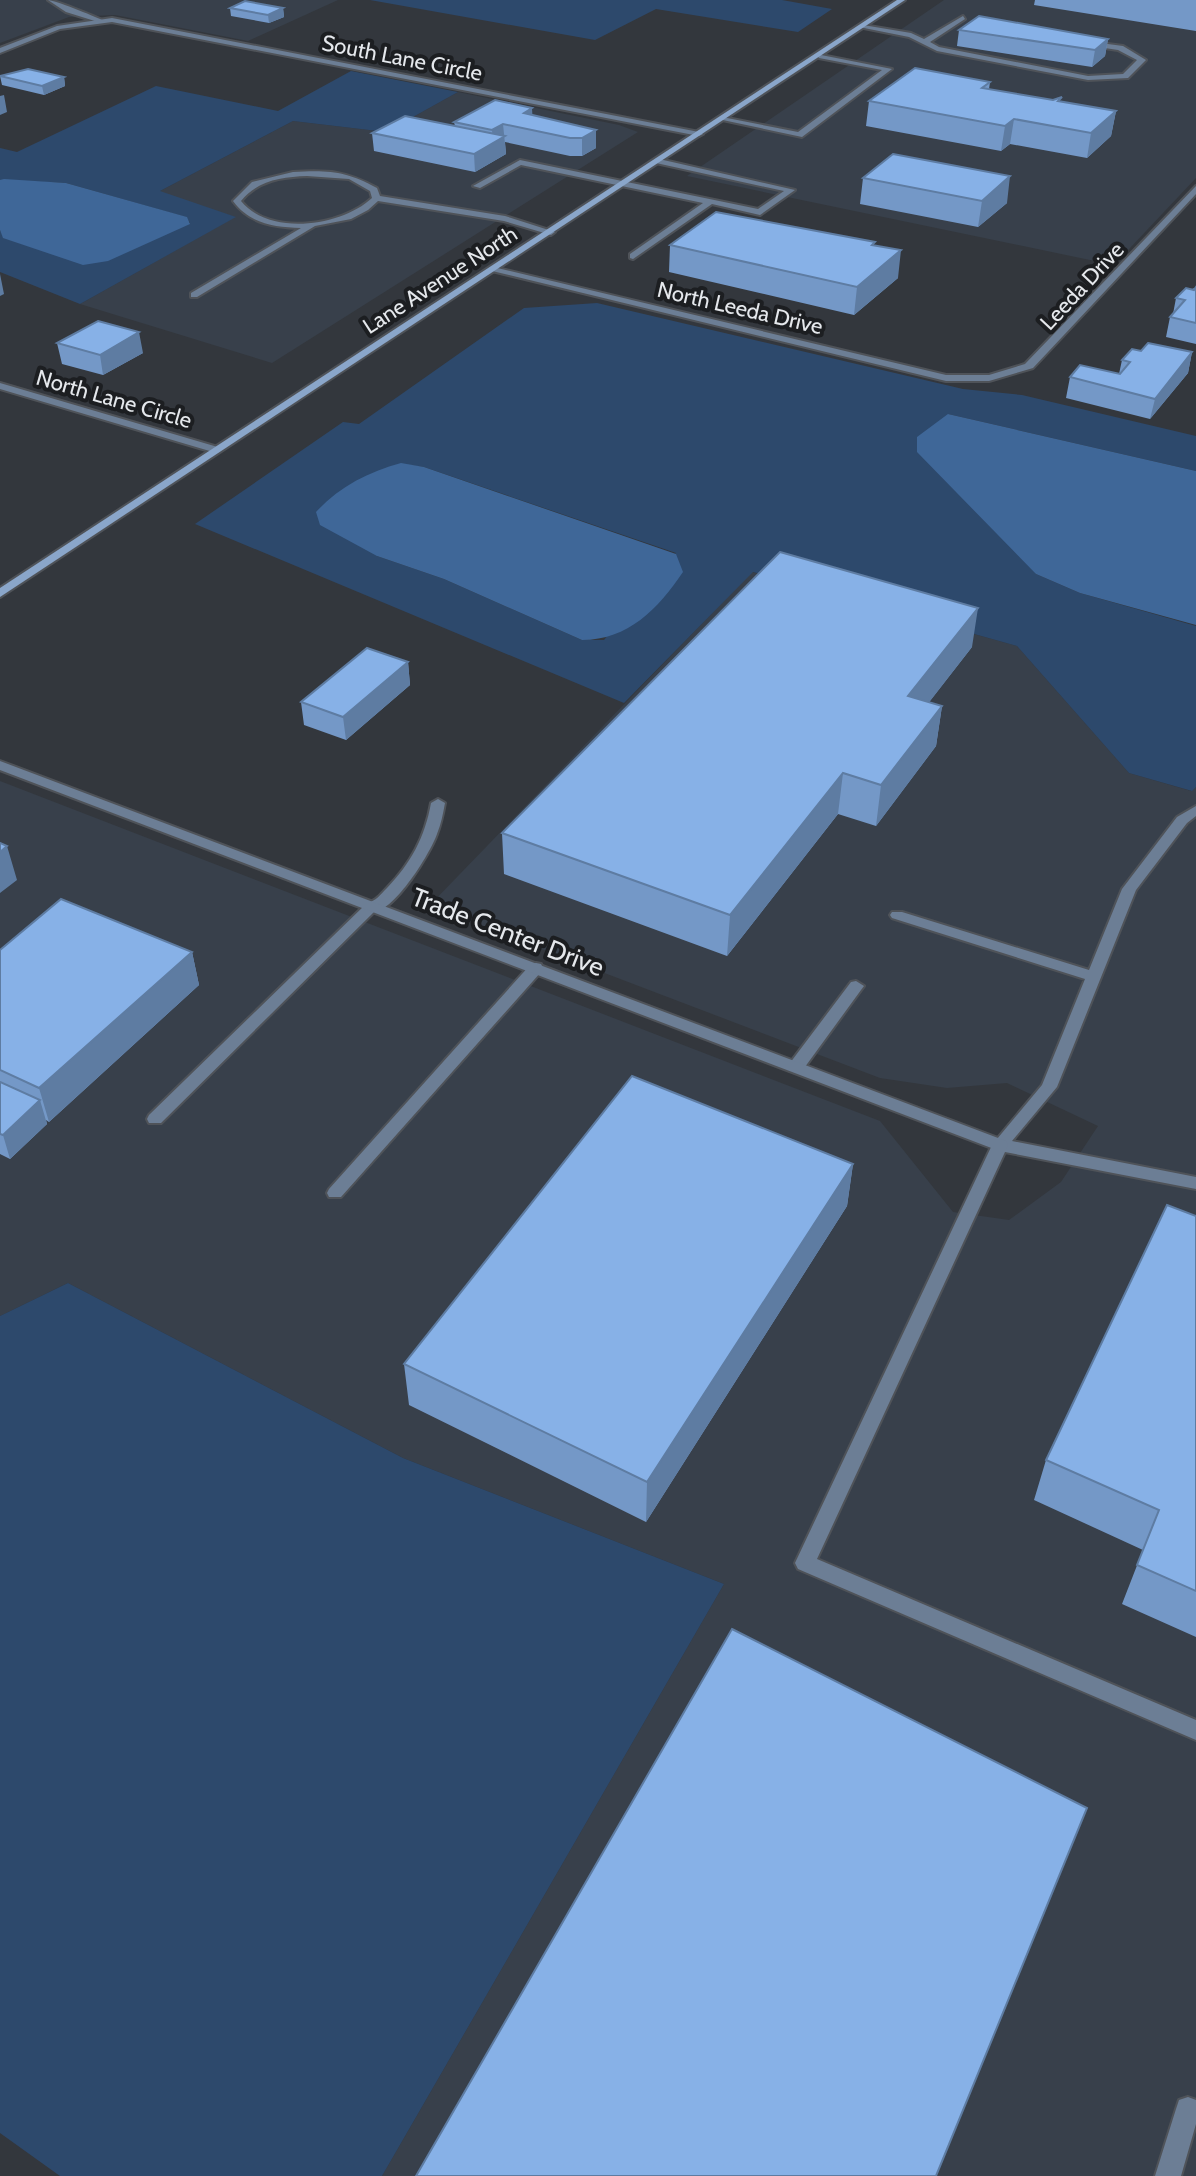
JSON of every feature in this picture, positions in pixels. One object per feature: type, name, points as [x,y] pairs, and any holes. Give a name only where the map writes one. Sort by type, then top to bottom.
[{"type":"main road","name":"Lane Avenue North","points":[[0,593],[902,0]]},
{"type":"street","points":[[51,0],[68,11],[98,20]]},
{"type":"street","points":[[925,42],[963,18]]},
{"type":"street","points":[[0,51],[59,27],[98,20]]},
{"type":"street","name":"South Lane Circle","points":[[98,20],[131,23],[699,134]]},
{"type":"street","points":[[863,27],[911,35],[937,49],[1088,78],[1125,76],[1142,60],[1120,48],[1078,41]]},
{"type":"street","points":[[722,119],[799,135],[888,69],[819,56]]},
{"type":"street","points":[[477,186],[520,162],[760,212],[791,190],[659,161]]},
{"type":"street","points":[[311,173],[351,177],[374,190],[376,198],[370,207],[357,215],[314,224],[280,223],[251,217],[240,209],[237,201],[242,192],[253,185],[311,173]]},
{"type":"street","name":"Leeda Drive","points":[[979,380],[1007,376],[1029,366],[1196,189]]},
{"type":"street","points":[[376,198],[505,219],[551,232]]},
{"type":"street","points":[[633,256],[711,201]]},
{"type":"street","points":[[194,295],[314,224]]},
{"type":"street","name":"North Leeda Drive","points":[[493,270],[946,378],[979,380]]},
{"type":"street","name":"North Lane Circle","points":[[0,386],[217,450]]},
{"type":"street","name":"Trade Center Drive","points":[[0,765],[1000,1145],[1196,1183]]},
{"type":"street","points":[[155,1119],[412,873],[434,830],[438,803]]},
{"type":"street","points":[[1196,810],[1182,820],[1129,889],[1049,1087],[1000,1145],[805,1563],[1196,1730]]},
{"type":"street","points":[[897,915],[1095,977]]},
{"type":"street","points":[[335,1193],[536,968]]},
{"type":"street","points":[[796,1067],[856,986]]},
{"type":"street","points":[[1168,2176],[1188,2109]]},
{"type":"shaded area","points":[[0,0],[338,0],[248,41],[115,15],[69,17],[0,43]]},
{"type":"shaded area","points":[[370,0],[782,0],[832,9],[798,32],[656,9],[595,40]]},
{"type":"shaded area","points":[[944,0],[1196,0],[1196,178],[1114,265],[687,176]]},
{"type":"shaded area","points":[[351,71],[458,92],[386,132],[293,121],[160,191],[236,217],[80,304],[0,272],[0,230],[4,238],[190,223],[186,217],[66,183],[0,180],[0,148],[17,152],[156,86],[278,111]]},
{"type":"shaded area","points":[[458,92],[619,125],[638,132],[272,363],[80,304],[235,217],[158,192],[293,121],[386,132]]},
{"type":"shaded area","points":[[0,180],[66,183],[187,217],[190,224],[108,261],[83,265],[3,238],[0,230]]},
{"type":"shaded area","points":[[597,303],[963,389],[1022,395],[1196,436],[1196,471],[948,414],[1036,574],[1080,593],[1196,626],[1196,787],[1192,791],[1129,773],[1017,646],[753,572],[624,703],[195,524],[343,422],[359,424],[524,308]],"holes":[[[401,464],[424,467],[676,553],[604,640],[582,640],[444,579],[377,556]]]},
{"type":"shaded area","points":[[948,414],[1196,471],[1196,625],[1080,593],[1036,574],[917,452],[917,437]]},
{"type":"shaded area","points":[[401,463],[424,467],[676,554],[683,572],[663,598],[640,620],[614,635],[582,640],[444,579],[377,556],[320,525],[316,512],[334,495],[366,476]]},
{"type":"shaded area","points":[[752,572],[1017,646],[1129,773],[1191,791],[1196,787],[1196,2176],[382,2176],[724,1584],[403,1458],[68,1283],[0,1316],[0,781],[880,1121],[953,1212],[1009,1220],[1061,1182],[1098,1126],[1007,1083],[947,1088],[880,1078],[429,906]]},
{"type":"shaded area","points":[[68,1283],[403,1458],[724,1584],[382,2176],[60,2176],[0,2133],[0,1316]]},
{"type":"building","points":[[245,1],[283,8],[268,15],[230,8]]},
{"type":"building","points":[[979,16],[1108,39],[1095,50],[959,30]]},
{"type":"building","points":[[915,68],[990,82],[982,88],[1053,100],[1062,97],[1058,101],[1116,111],[1091,133],[1014,119],[1005,126],[869,101]]},
{"type":"building","points":[[28,69],[64,77],[42,86],[0,76]]},
{"type":"building","points":[[495,100],[532,108],[524,113],[596,130],[582,138],[570,138],[503,124],[492,130],[454,122]]},
{"type":"building","points":[[405,116],[505,136],[474,154],[372,133]]},
{"type":"building","points":[[893,154],[1010,176],[982,201],[863,178]]},
{"type":"building","points":[[716,212],[875,242],[872,245],[901,250],[857,287],[670,245]]},
{"type":"building","points":[[1196,287],[1196,323],[1170,317],[1185,300],[1176,298],[1186,288],[1194,290]]},
{"type":"building","points":[[98,321],[139,332],[100,355],[57,343]]},
{"type":"building","points":[[1148,343],[1192,352],[1155,399],[1070,377],[1080,365],[1120,374],[1130,362],[1122,360],[1132,349],[1141,351]]},
{"type":"building","points":[[780,552],[978,608],[908,696],[942,706],[881,785],[843,773],[730,915],[502,833]]},
{"type":"building","points":[[367,648],[408,662],[343,717],[301,702]]},
{"type":"building","points":[[61,899],[192,952],[39,1088],[0,1070],[0,950]]},
{"type":"building","points":[[632,1076],[853,1164],[647,1482],[404,1364]]},
{"type":"building","points":[[0,1082],[40,1100],[3,1135],[0,1134]]},
{"type":"building","points":[[1167,1205],[1196,1216],[1196,1591],[1137,1565],[1159,1510],[1046,1460]]},
{"type":"building","points":[[732,1629],[1087,1808],[936,2176],[416,2176]]}]
